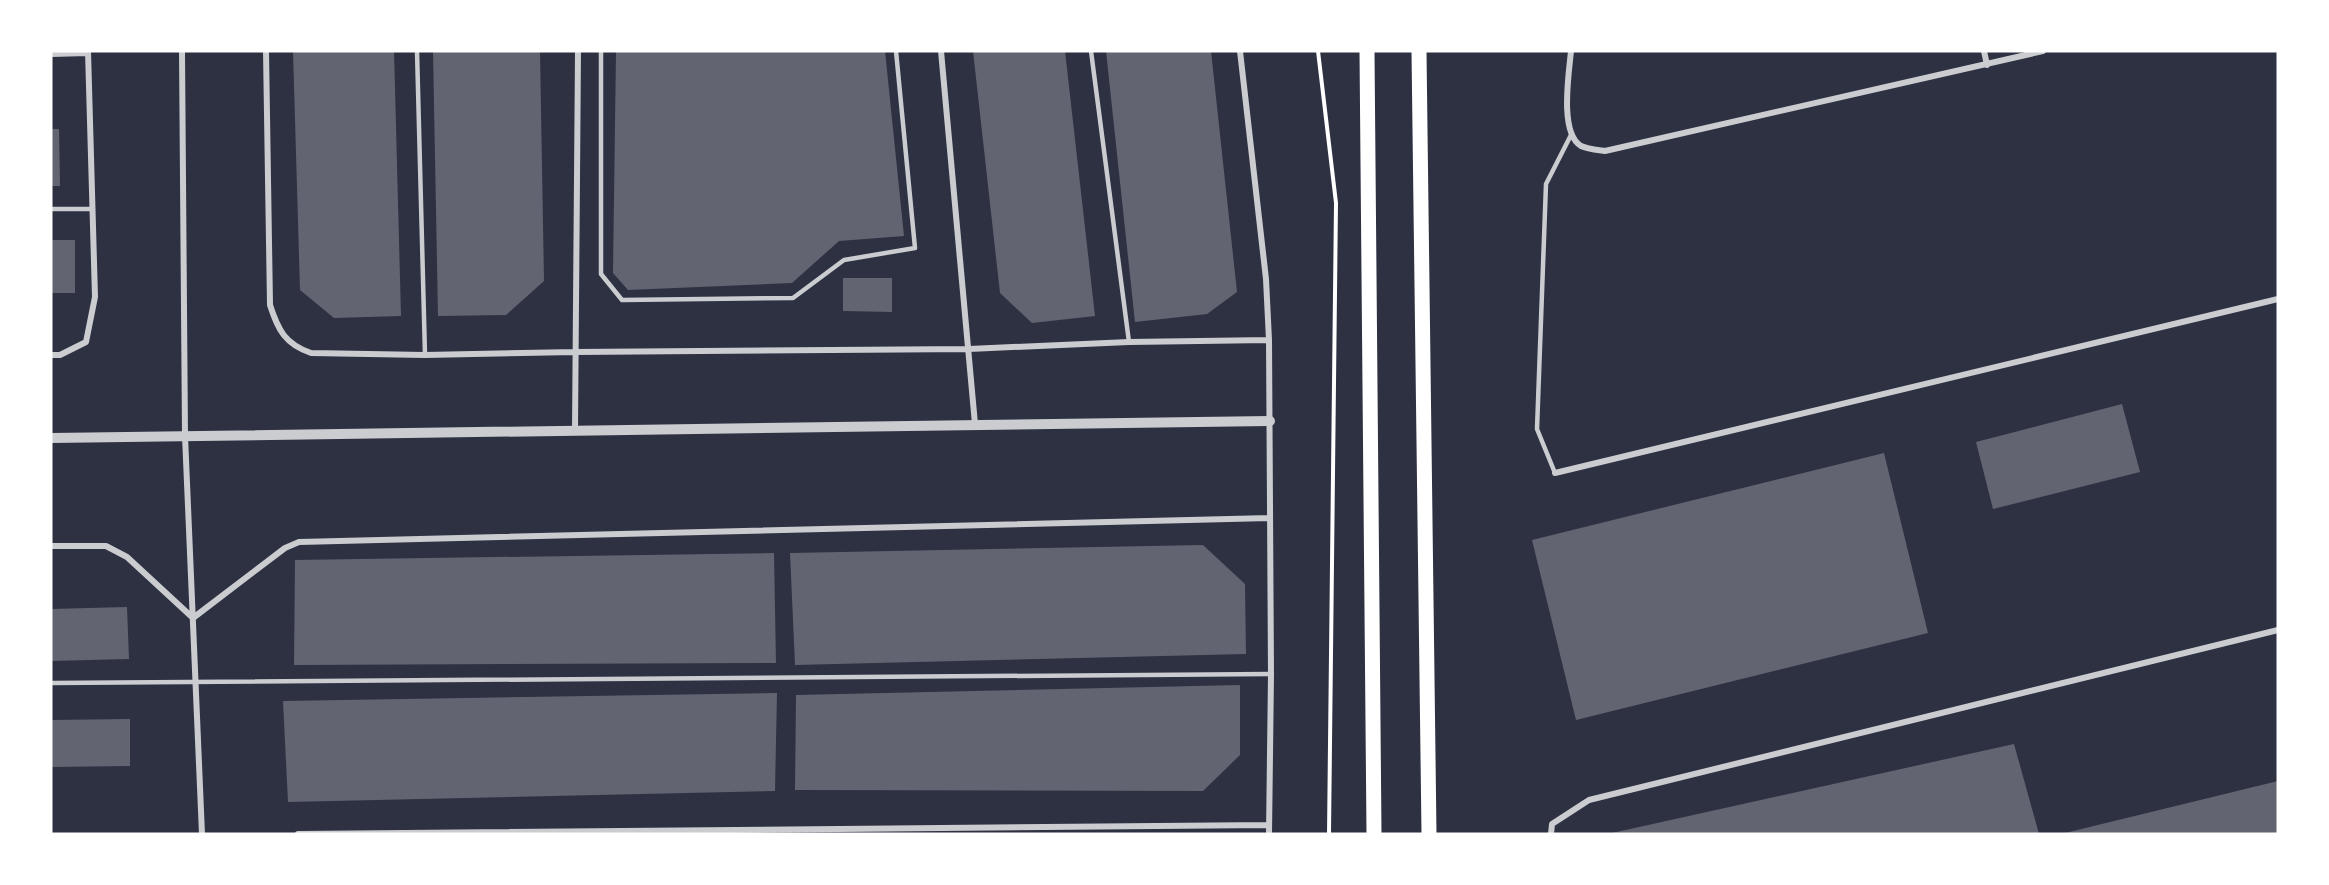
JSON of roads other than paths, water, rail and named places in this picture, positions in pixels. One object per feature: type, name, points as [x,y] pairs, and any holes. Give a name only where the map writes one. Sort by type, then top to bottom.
[{"type":"main road","points":[[1367,51],[1374,834]]},
{"type":"main road","points":[[1419,51],[1429,834]]},
{"type":"street","points":[[182,51],[185,436],[202,834]]},
{"type":"street","points":[[266,51],[270,305],[276,325],[296,348],[311,353],[425,355],[969,349],[1129,342],[1269,340]]},
{"type":"street","points":[[575,430],[578,51]]},
{"type":"street","points":[[940,51],[975,424]]},
{"type":"street","points":[[1240,51],[1266,279],[1269,340],[1271,674],[1269,834]]},
{"type":"street","points":[[1359,51],[1367,96]]},
{"type":"street","points":[[1571,51],[1566,102],[1571,135],[1581,146],[1605,151],[2043,51]]},
{"type":"street","points":[[1984,51],[1987,65]]},
{"type":"street","points":[[51,54],[88,52],[95,297],[86,342],[60,355],[51,355]]},
{"type":"street","points":[[1555,473],[2278,299]]},
{"type":"street","points":[[51,438],[1270,420]]},
{"type":"street","points":[[193,618],[285,548],[299,542],[1270,519]]},
{"type":"street","points":[[51,546],[106,546],[127,557],[193,618]]},
{"type":"street","points":[[1551,834],[1552,824],[1589,800],[2278,630]]},
{"type":"street","points":[[298,834],[1268,825]]},
{"type":"lane","points":[[417,51],[425,355]]},
{"type":"lane","points":[[602,51],[601,274],[622,300],[793,298],[844,260],[915,248],[896,51]]},
{"type":"lane","points":[[1091,51],[1129,342]]},
{"type":"lane","points":[[1555,473],[1538,429],[1546,184],[1571,135]]},
{"type":"lane","points":[[51,209],[93,208]]},
{"type":"lane","points":[[51,683],[1271,674]]}]
